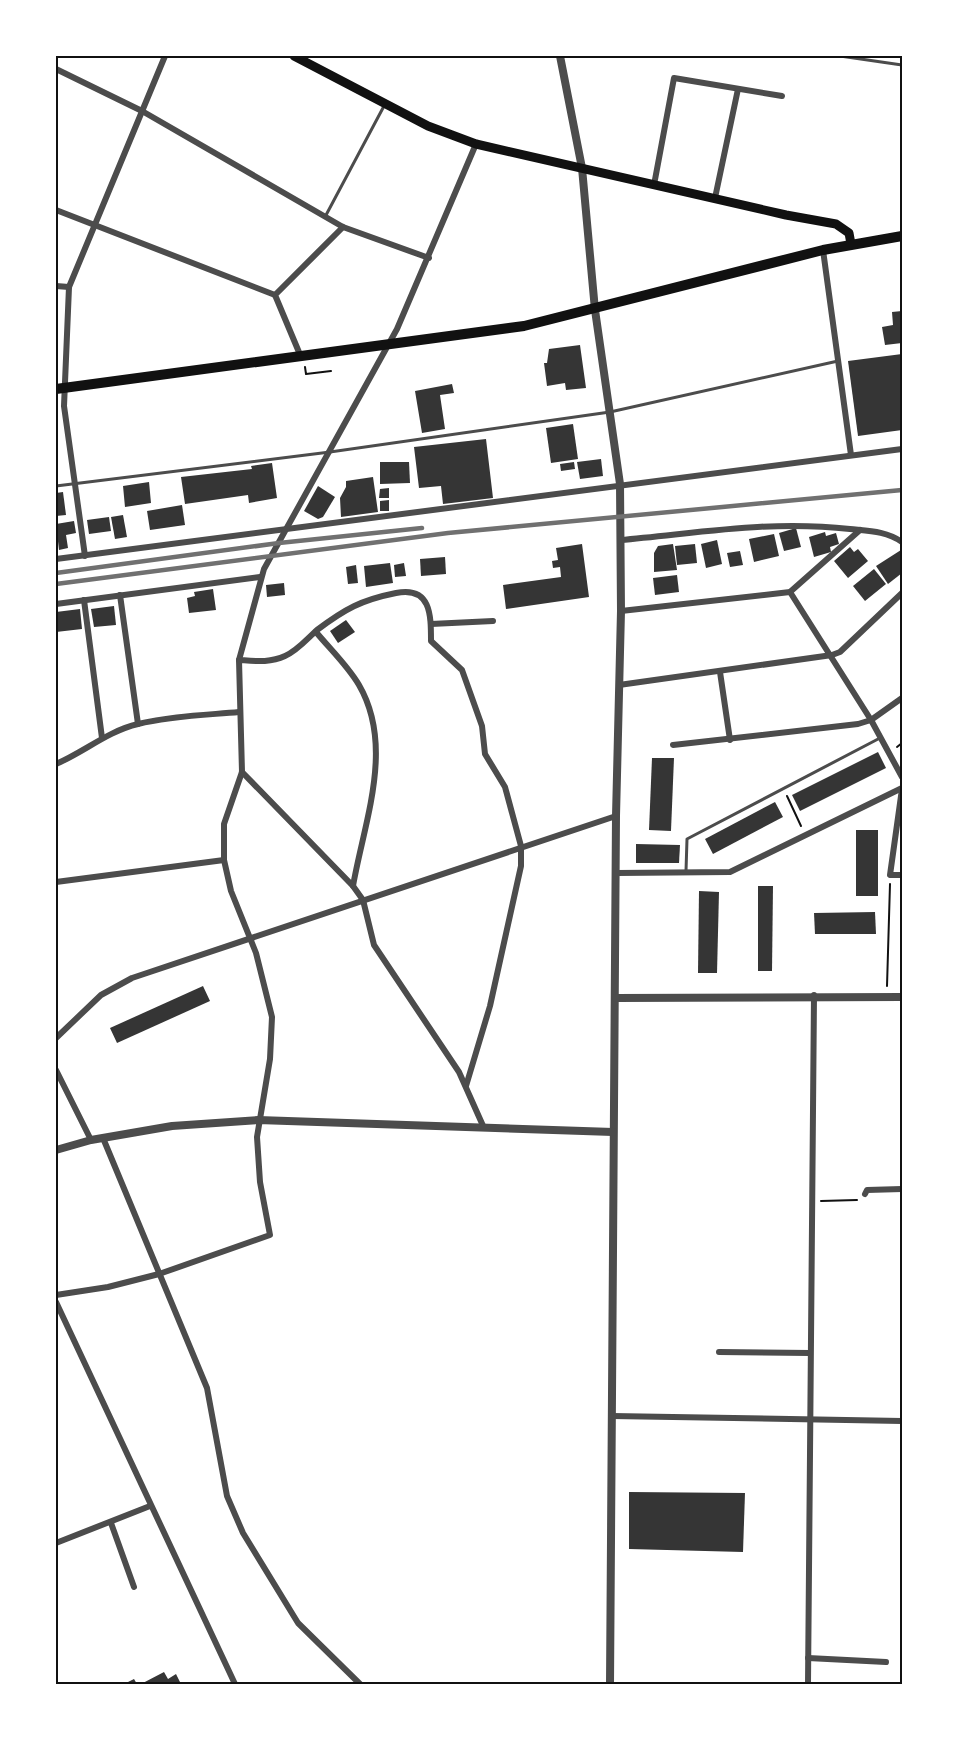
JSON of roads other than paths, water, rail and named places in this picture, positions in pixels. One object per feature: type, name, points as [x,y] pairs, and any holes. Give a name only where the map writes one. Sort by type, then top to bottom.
[{"type":"highway","points":[[60,388],[488,332],[595,310],[823,250],[903,236]]},
{"type":"main road","points":[[294,56],[428,126],[476,144],[786,215],[836,224],[849,233],[851,244]]},
{"type":"street","points":[[85,555],[60,388],[69,286],[165,56]]},
{"type":"street","points":[[560,56],[582,168],[595,310],[620,484],[621,612],[616,816],[610,1684]]},
{"type":"street","points":[[56,69],[142,111],[343,227],[429,258]]},
{"type":"street","points":[[654,185],[674,78],[782,96]]},
{"type":"street","points":[[715,198],[738,89]]},
{"type":"street","points":[[56,1295],[108,1287],[159,1274],[270,1235],[260,1182],[258,1120],[270,1059],[272,1017],[251,939],[231,891],[224,860],[224,824],[242,772],[239,660],[260,577],[388,345],[429,258],[476,144]]},
{"type":"street","points":[[56,210],[276,295],[301,358]]},
{"type":"street","points":[[276,295],[343,227]]},
{"type":"street","points":[[823,250],[850,455]]},
{"type":"street","points":[[56,286],[69,286]]},
{"type":"street","points":[[56,559],[903,449]]},
{"type":"street","points":[[620,540],[763,524],[860,530],[888,534],[903,542]]},
{"type":"street","points":[[621,612],[790,592],[860,530]]},
{"type":"street","points":[[56,604],[260,577]]},
{"type":"street","points":[[239,660],[271,661],[287,656],[348,607],[365,600],[409,591],[422,597],[430,613],[431,641],[462,670],[482,726],[485,754],[504,787],[521,846],[520,867],[490,1006],[466,1086]]},
{"type":"street","points":[[790,592],[832,655],[903,777]]},
{"type":"street","points":[[619,685],[832,655],[840,652],[903,593]]},
{"type":"street","points":[[120,595],[138,724]]},
{"type":"street","points":[[84,600],[102,738]]},
{"type":"street","points":[[431,624],[493,621]]},
{"type":"street","points":[[316,632],[359,686],[376,738],[372,798],[353,886]]},
{"type":"street","points":[[720,672],[730,740]]},
{"type":"street","points":[[673,745],[858,724],[871,720],[903,698]]},
{"type":"street","points":[[56,764],[78,755],[102,738],[138,724],[239,711]]},
{"type":"street","points":[[242,772],[353,886],[363,900],[374,945],[466,1086],[484,1128]]},
{"type":"street","points":[[617,873],[730,872],[902,789]]},
{"type":"street","points":[[902,789],[890,875],[903,875]]},
{"type":"street","points":[[56,1038],[101,995],[132,978],[616,816]]},
{"type":"street","points":[[56,882],[224,860]]},
{"type":"street","points":[[616,998],[814,995],[903,997]]},
{"type":"street","points":[[808,1684],[814,995]]},
{"type":"street","points":[[56,1070],[91,1140]]},
{"type":"street","points":[[56,1150],[91,1140],[172,1126],[258,1120],[613,1132]]},
{"type":"street","points":[[103,1138],[207,1388],[227,1496],[243,1533],[298,1623],[360,1684]]},
{"type":"street","points":[[865,1194],[867,1190],[903,1189]]},
{"type":"street","points":[[56,1302],[150,1506],[236,1684]]},
{"type":"street","points":[[718,1352],[810,1353]]},
{"type":"street","points":[[612,1416],[903,1421]]},
{"type":"street","points":[[56,1543],[150,1506]]},
{"type":"street","points":[[111,1523],[134,1587]]},
{"type":"street","points":[[808,1658],[886,1662]]},
{"type":"lane","points":[[840,56],[903,65]]},
{"type":"lane","points":[[325,217],[385,105]]},
{"type":"lane","points":[[56,486],[330,452],[610,412],[838,362]]},
{"type":"lane","points":[[686,871],[687,838],[881,737]]},
{"type":"railway","points":[[56,584],[448,533],[902,490]]},
{"type":"railway","points":[[56,573],[279,543],[422,528]]}]
